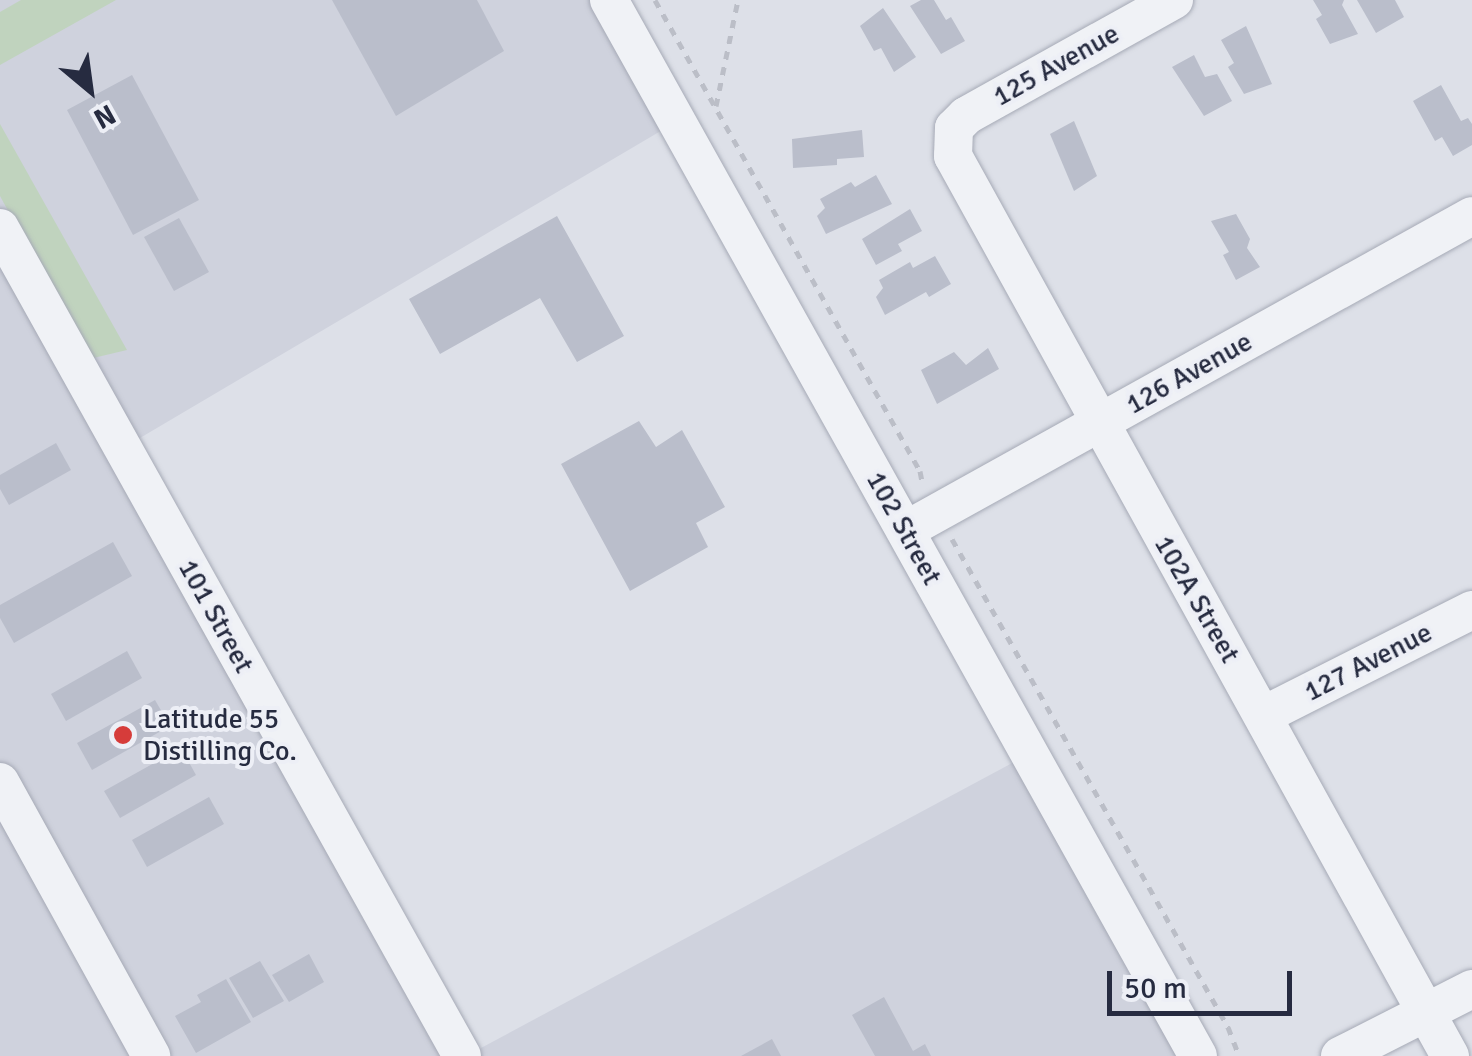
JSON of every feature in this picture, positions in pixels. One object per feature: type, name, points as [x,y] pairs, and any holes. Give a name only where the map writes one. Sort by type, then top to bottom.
[{"type":"street","name":"102 Street","points":[[609,0],[1198,1056]]},
{"type":"street","name":"125 Avenue","points":[[950,141],[954,128],[966,116],[1170,1]]},
{"type":"street","name":"102A Street","points":[[950,141],[960,174],[1264,715],[1450,1056]]},
{"type":"street","name":"126 Avenue","points":[[906,530],[1472,216]]},
{"type":"street","name":"101 Street","points":[[0,228],[462,1056]]},
{"type":"street","name":"127 Avenue","points":[[1264,715],[1472,610]]},
{"type":"street","points":[[0,782],[151,1056]]},
{"type":"street","points":[[1340,1056],[1472,989]]},
{"type":"path","points":[[716,109],[738,0]]},
{"type":"shaded area","points":[[0,0],[609,0],[676,122],[123,448],[462,1056],[0,1056]]},
{"type":"shaded area","points":[[1029,754],[1198,1056],[466,1056]]},
{"type":"green space","points":[[21,0],[116,0],[0,65],[0,12]]},
{"type":"green space","points":[[0,124],[127,350],[89,359],[0,196]]},
{"type":"building","points":[[332,0],[477,0],[504,51],[396,116]]},
{"type":"building","points":[[921,0],[934,0],[946,20],[951,17],[965,41],[941,54],[910,6]]},
{"type":"building","points":[[1313,0],[1344,0],[1342,5],[1358,34],[1330,44],[1316,19],[1322,15]]},
{"type":"building","points":[[1357,0],[1395,0],[1404,17],[1376,33]]},
{"type":"building","points":[[883,8],[916,57],[894,72],[881,48],[874,51],[860,26]]},
{"type":"building","points":[[1246,26],[1272,84],[1244,94],[1228,67],[1234,63],[1221,40]]},
{"type":"building","points":[[1194,55],[1205,77],[1217,74],[1232,101],[1204,116],[1172,67]]},
{"type":"building","points":[[132,75],[199,200],[133,235],[67,110]]},
{"type":"building","points":[[1441,85],[1461,121],[1468,118],[1472,124],[1472,145],[1453,156],[1442,137],[1435,141],[1413,101]]},
{"type":"building","points":[[1074,121],[1097,176],[1074,191],[1050,134]]},
{"type":"building","points":[[862,130],[864,157],[837,159],[837,165],[793,168],[792,139]]},
{"type":"building","points":[[876,175],[892,204],[826,234],[817,216],[825,208],[820,199],[851,182],[855,187]]},
{"type":"building","points":[[910,209],[922,231],[898,244],[902,251],[876,265],[862,239]]},
{"type":"building","points":[[1236,214],[1250,239],[1247,248],[1260,267],[1236,280],[1223,255],[1229,252],[1211,221]]},
{"type":"building","points":[[557,216],[624,336],[577,362],[540,298],[440,354],[409,299]]},
{"type":"building","points":[[179,218],[209,272],[174,291],[144,237]]},
{"type":"building","points":[[935,256],[951,284],[929,297],[926,292],[885,315],[876,297],[883,288],[879,280],[910,262],[913,268]]},
{"type":"building","points":[[988,348],[999,369],[937,404],[921,370],[954,352],[966,365]]},
{"type":"building","points":[[639,421],[656,447],[682,430],[725,507],[696,523],[708,547],[630,591],[561,464]]},
{"type":"building","points":[[56,443],[71,470],[9,505],[0,489],[0,475]]},
{"type":"building","points":[[113,542],[132,576],[14,643],[0,618],[0,605]]},
{"type":"building","points":[[127,651],[142,678],[66,721],[51,694]]},
{"type":"building","name":"Latitude 55 Distilling Co.","points":[[155,700],[170,726],[92,770],[77,743]]},
{"type":"building","points":[[181,748],[196,775],[120,818],[104,791]]},
{"type":"building","points":[[209,797],[224,824],[147,867],[132,840]]},
{"type":"building","points":[[309,954],[324,982],[289,1002],[272,975]]},
{"type":"building","points":[[260,961],[284,1001],[253,1018],[229,978]]},
{"type":"building","points":[[226,979],[251,1022],[196,1053],[175,1016],[201,1002],[197,995]]},
{"type":"building","points":[[884,997],[913,1051],[925,1044],[931,1056],[875,1056],[852,1015]]},
{"type":"building","points":[[772,1039],[781,1056],[741,1056]]},
{"type":"place","name":"Latitude 55 Distilling Co.","points":[[123,735]]}]
